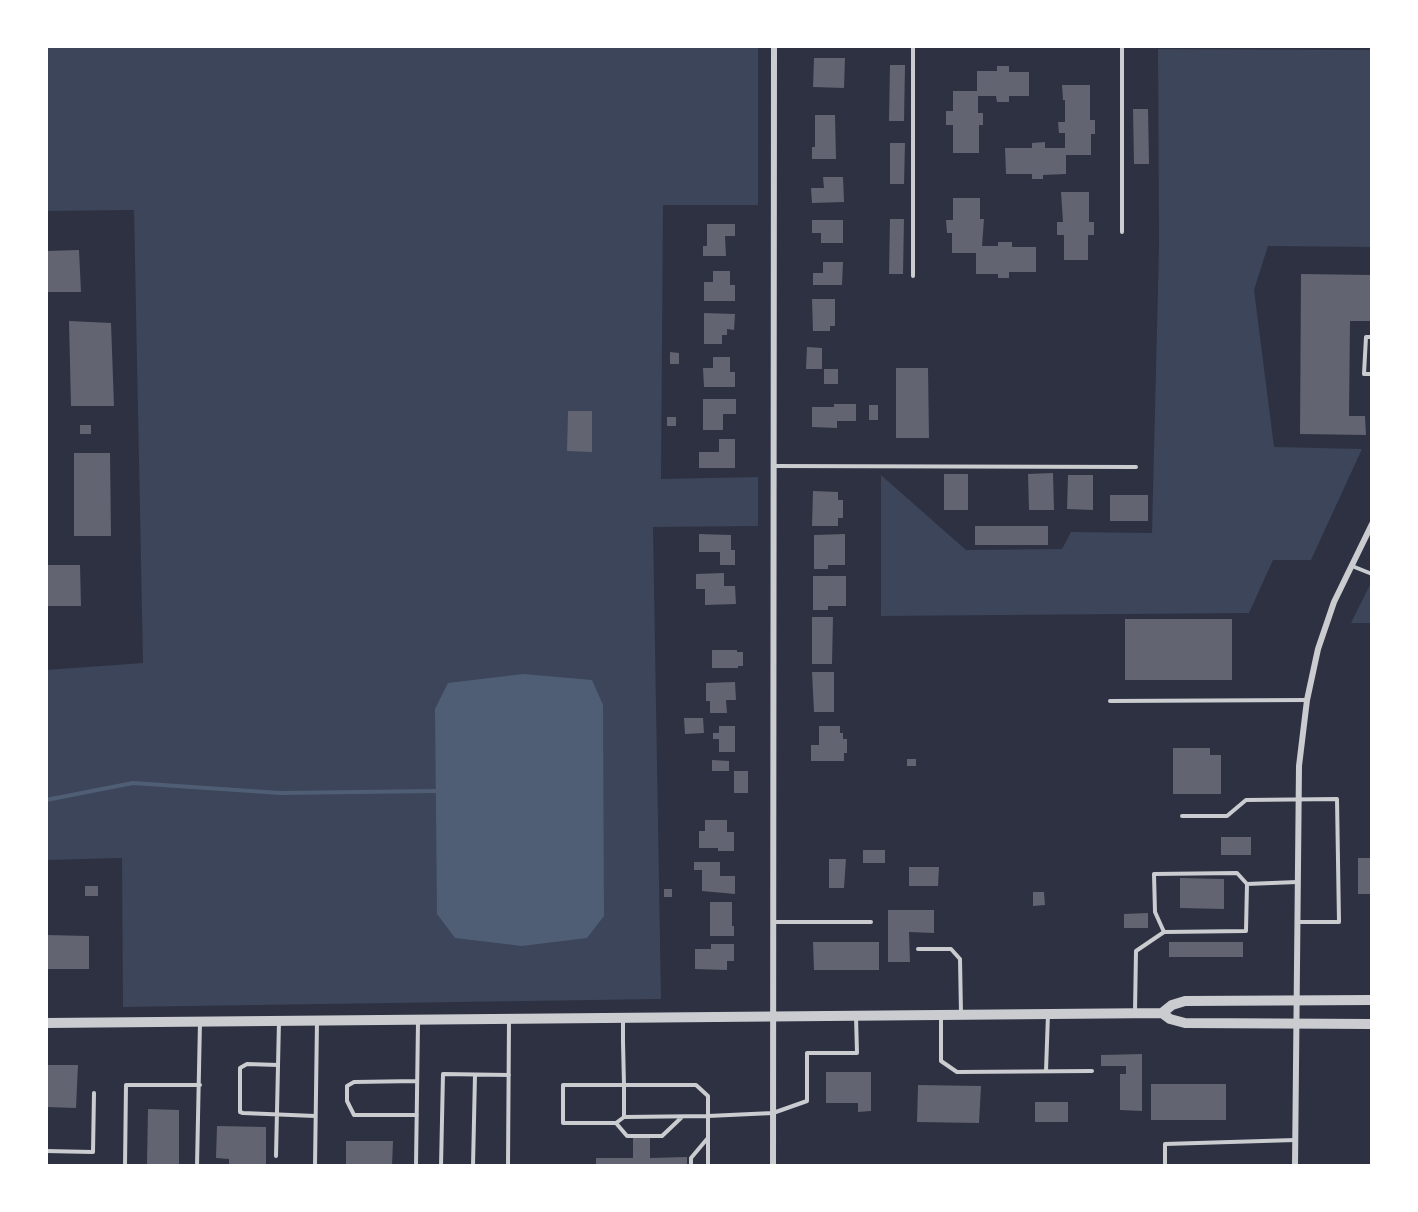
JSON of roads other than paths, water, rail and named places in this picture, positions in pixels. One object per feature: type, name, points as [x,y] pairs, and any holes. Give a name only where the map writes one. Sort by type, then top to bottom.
[{"type":"street","points":[[773,1166],[775,1016],[774,46]]},
{"type":"street","points":[[1295,1166],[1299,766],[1307,700],[1318,649],[1334,602],[1371,524]]},
{"type":"street","points":[[1162,1013],[1172,1005],[1185,1001],[1371,1000]]},
{"type":"street","points":[[46,1023],[1162,1013],[1170,1019],[1185,1023],[1371,1024]]},
{"type":"lane","points":[[913,46],[913,276]]},
{"type":"lane","points":[[1122,46],[1122,232]]},
{"type":"lane","points":[[1371,337],[1366,337],[1364,374],[1371,374]]},
{"type":"lane","points":[[46,408],[46,456]]},
{"type":"lane","points":[[773,466],[1136,467]]},
{"type":"lane","points":[[1351,566],[1371,574]]},
{"type":"lane","points":[[1110,701],[1307,700]]},
{"type":"lane","points":[[1182,816],[1227,816],[1246,800],[1337,799],[1339,922],[1297,922]]},
{"type":"lane","points":[[1135,1013],[1137,951],[1164,932],[1246,931],[1247,884],[1237,873],[1154,874],[1155,912],[1164,932]]},
{"type":"lane","points":[[1247,884],[1298,882]]},
{"type":"lane","points":[[774,922],[871,922]]},
{"type":"lane","points":[[918,949],[951,949],[960,959],[961,1015]]},
{"type":"lane","points":[[1046,1071],[1048,1014]]},
{"type":"lane","points":[[941,1015],[941,1061],[957,1071],[1092,1071]]},
{"type":"lane","points":[[708,1166],[708,1116],[708,1096],[696,1085],[563,1086],[563,1124],[616,1123],[624,1117],[682,1117],[708,1116],[773,1113],[807,1101],[807,1053],[857,1053],[856,1016]]},
{"type":"lane","points":[[623,1017],[624,1117]]},
{"type":"lane","points":[[508,1166],[509,1018]]},
{"type":"lane","points":[[315,1166],[317,1020]]},
{"type":"lane","points":[[416,1166],[418,1020]]},
{"type":"lane","points":[[197,1166],[200,1021]]},
{"type":"lane","points":[[276,1156],[279,1021]]},
{"type":"lane","points":[[278,1065],[247,1064],[240,1068],[239,1108],[243,1113],[315,1116]]},
{"type":"lane","points":[[441,1166],[443,1074],[509,1075]]},
{"type":"lane","points":[[473,1166],[475,1075]]},
{"type":"lane","points":[[417,1081],[354,1082],[347,1086],[347,1101],[354,1115],[417,1115]]},
{"type":"lane","points":[[125,1166],[126,1085],[200,1085]]},
{"type":"lane","points":[[46,1151],[93,1152],[94,1093]]},
{"type":"lane","points":[[616,1123],[627,1136],[662,1136],[682,1117]]},
{"type":"lane","points":[[691,1166],[691,1158],[708,1139]]},
{"type":"lane","points":[[1165,1166],[1165,1144],[1295,1140]]},
{"type":"waterway","points":[[46,800],[133,783],[280,793],[435,791]]}]
